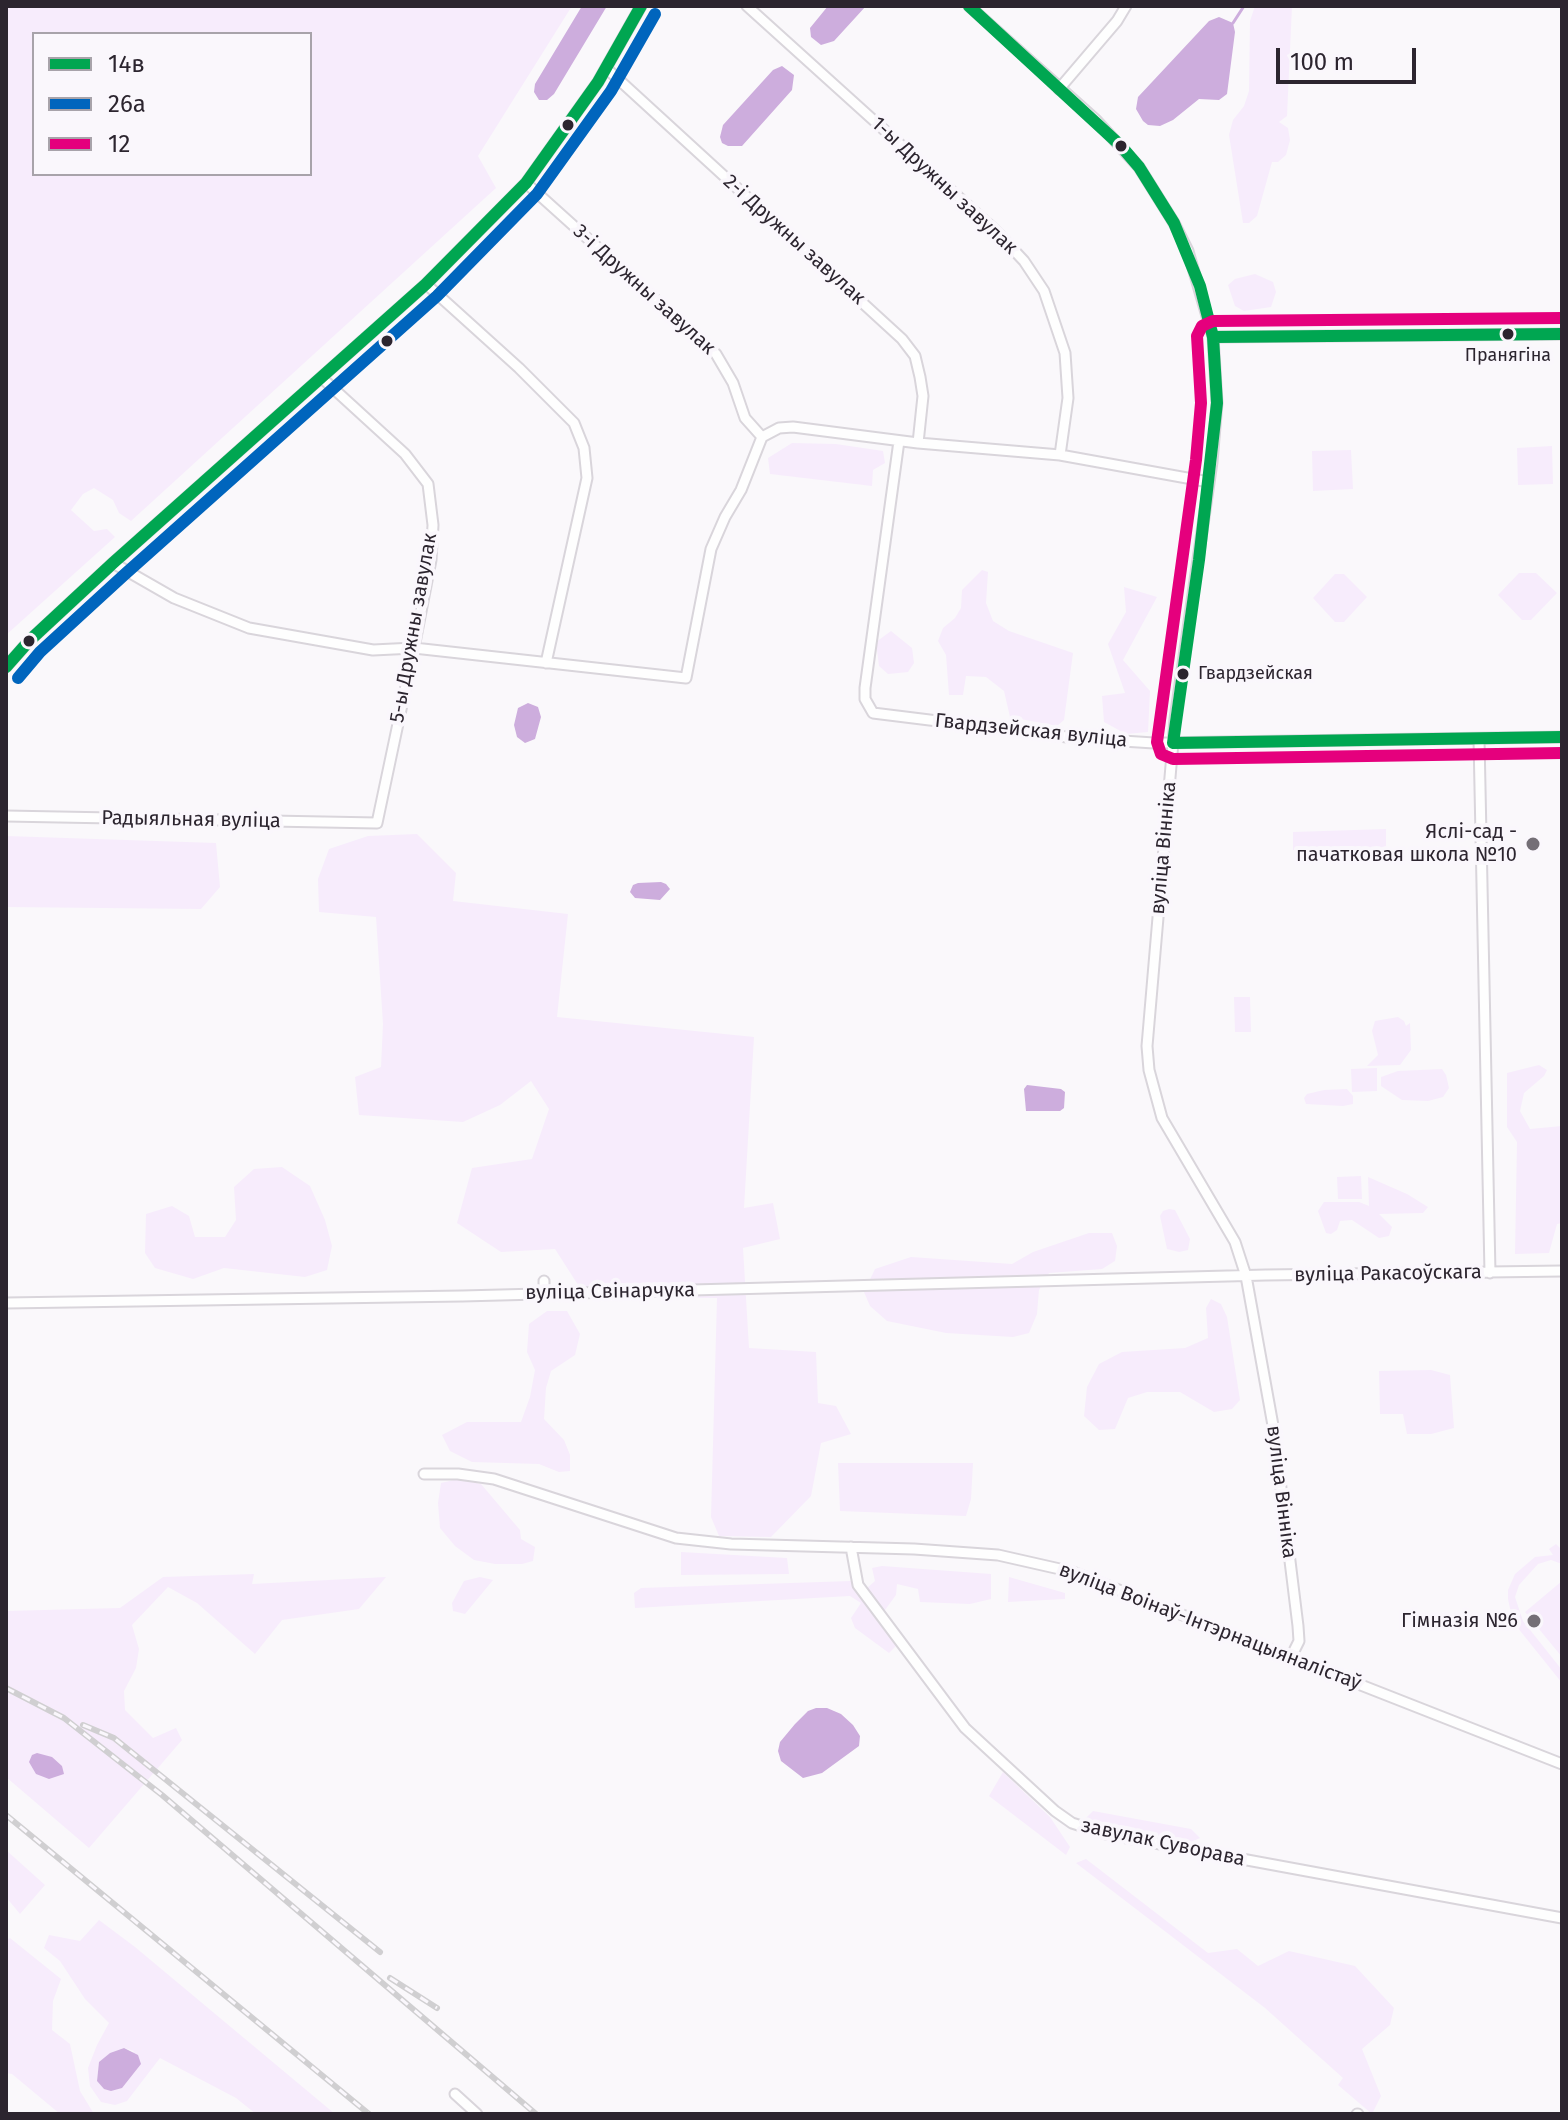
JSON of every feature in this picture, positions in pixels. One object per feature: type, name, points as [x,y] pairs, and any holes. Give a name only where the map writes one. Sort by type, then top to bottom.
[{"type":"street","points":[[6,667],[29,641],[113,563],[426,284],[526,183],[606,68],[641,6]]},
{"type":"street","name":"1-ы Дружны завулак","points":[[747,6],[995,230],[1024,261],[1044,291],[1065,353],[1068,398],[1060,455]]},
{"type":"street","name":"вуліца Вінніка","points":[[969,6],[1121,146],[1160,199],[1188,251],[1213,337],[1217,403],[1173,743],[1147,1023],[1149,1070],[1162,1118],[1235,1242],[1246,1276],[1274,1431],[1298,1626],[1299,1641],[1291,1657]]},
{"type":"street","points":[[1059,89],[1117,21],[1126,6]]},
{"type":"street","name":"2-і Дружны завулак","points":[[606,68],[902,339],[915,356],[923,396],[918,443]]},
{"type":"street","name":"3-і Дружны завулак","points":[[526,183],[716,354],[733,383],[745,418],[762,437]]},
{"type":"street","points":[[426,284],[519,368],[574,423],[584,448],[587,478],[546,663]]},
{"type":"street","points":[[1213,337],[1562,334]]},
{"type":"street","name":"5-ы Дружны завулак","points":[[323,379],[405,454],[428,484],[433,525],[432,548],[414,648],[377,823]]},
{"type":"street","points":[[113,563],[174,598],[249,628],[373,650],[414,648],[686,678],[711,549],[741,490],[762,437],[779,428],[1060,455],[1209,482]]},
{"type":"street","name":"Гвардзейская вуліца","points":[[899,441],[865,688],[865,699],[873,713],[1075,738],[1173,743],[1562,737]]},
{"type":"street","points":[[1479,739],[1490,1273]]},
{"type":"street","name":"Радыяльная вуліца","points":[[6,816],[377,823]]},
{"type":"street","name":"вуліца Ракасоўскага","points":[[1214,1278],[1562,1271]]},
{"type":"street","name":"вуліца Свінарчука","points":[[6,1303],[1214,1278]]},
{"type":"street","points":[[544,1281],[544,1294]]},
{"type":"street","name":"вуліца Воінаў-Інтэрнацыяналістаў","points":[[424,1474],[458,1474],[494,1479],[676,1538],[731,1544],[998,1555],[1073,1572],[1562,1764]]},
{"type":"street","name":"завулак Суворава","points":[[851,1547],[858,1585],[965,1728],[1072,1823],[1120,1836],[1562,1918]]},
{"type":"street","points":[[455,2094],[477,2114]]},
{"type":"shaded area","points":[[6,6],[572,6],[478,156],[496,188],[131,521],[119,513],[113,500],[94,488],[83,494],[71,510],[94,531],[107,529],[115,537],[6,635]]},
{"type":"shaded area","points":[[582,6],[607,6],[554,94],[547,100],[539,100],[534,92],[535,84]]},
{"type":"shaded area","points":[[828,6],[866,6],[834,41],[821,45],[811,37],[810,28]]},
{"type":"shaded area","points":[[1255,6],[1292,6],[1287,116],[1279,122],[1288,128],[1290,140],[1286,155],[1278,162],[1272,162],[1257,216],[1249,223],[1243,223],[1229,135],[1233,120],[1244,106],[1249,91],[1250,21]]},
{"type":"shaded area","points":[[1219,17],[1233,23],[1235,32],[1227,94],[1219,100],[1199,99],[1173,120],[1160,126],[1148,125],[1136,109],[1138,97],[1209,21]]},
{"type":"shaded area","points":[[782,66],[794,75],[792,90],[742,146],[722,143],[723,125],[773,70]]},
{"type":"shaded area","points":[[1255,274],[1273,282],[1276,292],[1271,307],[1244,311],[1235,306],[1228,285],[1235,279]]},
{"type":"shaded area","points":[[792,443],[836,444],[883,451],[885,463],[873,470],[872,486],[770,474],[768,458]]},
{"type":"shaded area","points":[[1552,446],[1553,484],[1518,485],[1517,448]]},
{"type":"shaded area","points":[[1351,450],[1353,489],[1313,491],[1312,451]]},
{"type":"shaded area","points":[[982,570],[988,572],[986,603],[993,621],[1009,631],[1073,653],[1064,720],[1057,726],[1010,717],[1004,691],[986,677],[966,676],[963,695],[949,695],[946,655],[938,641],[943,628],[961,608],[962,590]]},
{"type":"shaded area","points":[[1519,573],[1536,573],[1557,593],[1531,620],[1522,620],[1498,595]]},
{"type":"shaded area","points":[[1335,574],[1344,574],[1367,597],[1344,622],[1335,622],[1313,598]]},
{"type":"shaded area","points":[[1124,587],[1157,597],[1123,660],[1150,691],[1148,732],[1126,734],[1104,722],[1102,696],[1125,693],[1108,644],[1126,612]]},
{"type":"shaded area","points":[[891,631],[912,648],[914,663],[908,672],[888,674],[879,666],[876,642]]},
{"type":"shaded area","points":[[528,703],[538,707],[541,717],[535,739],[525,743],[517,737],[514,725],[518,708]]},
{"type":"shaded area","points":[[1386,829],[1386,848],[1293,850],[1293,832]]},
{"type":"shaded area","points":[[417,834],[456,873],[453,901],[568,914],[557,1017],[754,1037],[744,1208],[773,1203],[780,1239],[743,1248],[749,1348],[816,1352],[818,1403],[836,1406],[851,1434],[821,1443],[811,1496],[771,1537],[719,1536],[711,1517],[717,1298],[638,1297],[580,1288],[555,1249],[501,1252],[457,1223],[472,1168],[532,1159],[549,1109],[531,1081],[500,1105],[463,1122],[359,1115],[355,1077],[381,1067],[383,1024],[376,917],[319,912],[318,879],[329,849],[368,836]]},
{"type":"shaded area","points":[[6,836],[216,843],[220,887],[201,909],[6,907]]},
{"type":"shaded area","points":[[661,882],[670,889],[660,900],[635,898],[630,892],[633,885],[638,883]]},
{"type":"shaded area","points":[[1234,997],[1250,997],[1251,1032],[1235,1032]]},
{"type":"shaded area","points":[[1398,1017],[1406,1026],[1410,1023],[1411,1050],[1400,1065],[1367,1066],[1378,1055],[1372,1031],[1375,1021]]},
{"type":"shaded area","points":[[1539,1065],[1547,1070],[1524,1093],[1520,1111],[1530,1129],[1562,1126],[1562,1223],[1557,1224],[1549,1253],[1515,1254],[1517,1142],[1507,1127],[1507,1073]]},
{"type":"shaded area","points":[[1377,1068],[1377,1091],[1352,1092],[1351,1069]]},
{"type":"shaded area","points":[[1442,1069],[1449,1088],[1443,1097],[1428,1101],[1402,1100],[1381,1086],[1381,1077],[1398,1071]]},
{"type":"shaded area","points":[[1027,1085],[1061,1089],[1065,1092],[1064,1108],[1060,1111],[1026,1111],[1024,1089]]},
{"type":"shaded area","points":[[1347,1089],[1353,1096],[1353,1104],[1306,1104],[1304,1098],[1307,1094],[1324,1090]]},
{"type":"shaded area","points":[[282,1167],[310,1186],[325,1220],[332,1246],[327,1270],[305,1277],[224,1268],[193,1279],[155,1268],[145,1253],[146,1214],[172,1206],[189,1216],[195,1237],[225,1237],[236,1220],[234,1187],[254,1169]]},
{"type":"shaded area","points":[[1361,1176],[1362,1199],[1338,1199],[1337,1177]]},
{"type":"shaded area","points":[[1368,1177],[1428,1207],[1423,1213],[1379,1214],[1392,1227],[1389,1236],[1379,1238],[1352,1220],[1340,1221],[1337,1230],[1326,1233],[1318,1211],[1324,1202],[1359,1202],[1369,1206]]},
{"type":"shaded area","points":[[1169,1209],[1175,1210],[1190,1239],[1188,1250],[1179,1252],[1167,1249],[1160,1216]]},
{"type":"shaded area","points":[[1089,1233],[1112,1233],[1117,1246],[1115,1261],[1102,1269],[1049,1273],[1039,1290],[1037,1314],[1029,1333],[1013,1337],[946,1333],[887,1321],[870,1306],[864,1292],[875,1269],[911,1257],[1012,1264],[1033,1252]]},
{"type":"shaded area","points":[[1211,1299],[1221,1304],[1227,1317],[1240,1400],[1232,1409],[1214,1412],[1180,1392],[1147,1392],[1128,1398],[1115,1429],[1099,1430],[1084,1416],[1087,1387],[1099,1364],[1122,1352],[1185,1348],[1208,1338],[1206,1308]]},
{"type":"shaded area","points":[[547,1311],[567,1311],[580,1334],[575,1355],[551,1371],[546,1388],[544,1419],[564,1440],[570,1455],[570,1471],[559,1472],[539,1464],[472,1462],[450,1451],[442,1435],[467,1422],[521,1422],[535,1370],[527,1352],[529,1324]]},
{"type":"shaded area","points":[[1431,1370],[1450,1375],[1454,1428],[1431,1434],[1407,1434],[1403,1414],[1380,1414],[1379,1371]]},
{"type":"shaded area","points":[[838,1463],[973,1463],[971,1499],[966,1516],[840,1511]]},
{"type":"shaded area","points":[[458,1479],[481,1484],[520,1530],[521,1539],[535,1547],[533,1561],[495,1564],[474,1560],[455,1546],[440,1528],[438,1503],[441,1483]]},
{"type":"shaded area","points":[[1556,1544],[1562,1550],[1562,1564],[1551,1560],[1538,1564],[1519,1585],[1515,1597],[1523,1621],[1562,1670],[1562,1683],[1513,1622],[1508,1599],[1508,1590],[1515,1574],[1535,1557],[1553,1555],[1549,1549]]},
{"type":"shaded area","points":[[681,1552],[787,1558],[789,1574],[681,1575]]},
{"type":"shaded area","points":[[882,1566],[991,1574],[991,1599],[970,1604],[920,1602],[918,1589],[897,1584],[896,1595],[885,1610],[881,1623],[898,1644],[889,1653],[855,1628],[851,1618],[861,1603],[850,1596],[635,1608],[634,1593],[641,1588],[851,1581],[867,1588],[875,1581],[872,1568]]},
{"type":"shaded area","points":[[254,1574],[252,1584],[386,1577],[359,1609],[282,1620],[255,1654],[197,1603],[168,1587],[132,1625],[139,1649],[136,1668],[124,1691],[125,1710],[153,1738],[176,1728],[182,1740],[89,1848],[6,1777],[6,1611],[120,1608],[163,1577]]},
{"type":"shaded area","points":[[480,1577],[493,1580],[465,1614],[453,1611],[452,1603],[464,1581]]},
{"type":"shaded area","points":[[1009,1577],[1065,1593],[1065,1599],[1008,1602]]},
{"type":"shaded area","points":[[1562,1581],[1562,1657],[1525,1612]]},
{"type":"shaded area","points":[[827,1708],[841,1714],[860,1736],[859,1746],[822,1773],[803,1778],[781,1761],[778,1751],[780,1742],[795,1724],[808,1711]]},
{"type":"shaded area","points":[[37,1753],[52,1757],[62,1766],[64,1774],[49,1779],[36,1774],[29,1762],[32,1755]]},
{"type":"shaded area","points":[[1003,1772],[1050,1817],[1070,1847],[1066,1855],[989,1796]]},
{"type":"shaded area","points":[[1093,1811],[1191,1829],[1200,1838],[1189,1843],[1102,1827],[1086,1818]]},
{"type":"shaded area","points":[[6,1850],[45,1885],[20,1914],[6,1897]]},
{"type":"shaded area","points":[[1086,1859],[1208,1953],[1237,1949],[1258,1966],[1289,1951],[1355,1966],[1394,2008],[1390,2025],[1362,2049],[1381,2096],[1372,2114],[1338,2085],[1343,2078],[1265,2008],[1076,1863]]},
{"type":"shaded area","points":[[99,1920],[335,2114],[256,2114],[236,2098],[160,2058],[127,2101],[115,2105],[101,2102],[90,2086],[88,2068],[109,2023],[85,1999],[60,1961],[44,1948],[49,1935],[80,1941]],"holes":[[[124,2048],[134,2051],[104,2089],[97,2081],[99,2063],[110,2053]]]},
{"type":"shaded area","points":[[10,1938],[61,1979],[53,2001],[52,2030],[70,2044],[80,2091],[94,2114],[60,2114],[12,2074],[6,2073],[6,1940]]},
{"type":"shaded area","points":[[124,2048],[138,2055],[141,2064],[122,2088],[104,2089],[97,2081],[99,2062],[110,2053]]},
{"type":"waterway","points":[[1233,23],[1244,6]]},
{"type":"railway","points":[[6,1688],[64,1718],[162,1795],[536,2114]]},
{"type":"railway","points":[[83,1725],[114,1738],[380,1952]]},
{"type":"railway","points":[[6,1815],[369,2114]]},
{"type":"railway","points":[[390,1978],[437,2008]]},
{"type":"transit line","name":"14в","points":[[6,667],[29,641],[113,563],[426,284],[526,183],[598,82],[641,6]]},
{"type":"transit line","name":"14в","points":[[969,6],[1121,146],[1139,167],[1174,223],[1200,286],[1213,337],[1217,403],[1173,743],[1562,737]]},
{"type":"transit line","name":"26а","points":[[18,678],[40,652],[124,575],[437,296],[537,194],[611,91],[655,14]]},
{"type":"transit line","name":"12","points":[[1562,318],[1213,321],[1202,326],[1197,336],[1201,403],[1196,460],[1157,742],[1161,754],[1173,759],[1562,753]]},
{"type":"transit line","name":"14в","points":[[1213,337],[1562,334]]},
{"type":"place","name":"Пранягіна","points":[[1508,334]]},
{"type":"place","name":"Гвардзейская","points":[[1183,674]]},
{"type":"place","name":"Яслі-сад - пачатковая школа №10","points":[[1533,844]]},
{"type":"place","name":"Гімназія №6","points":[[1534,1621]]}]
